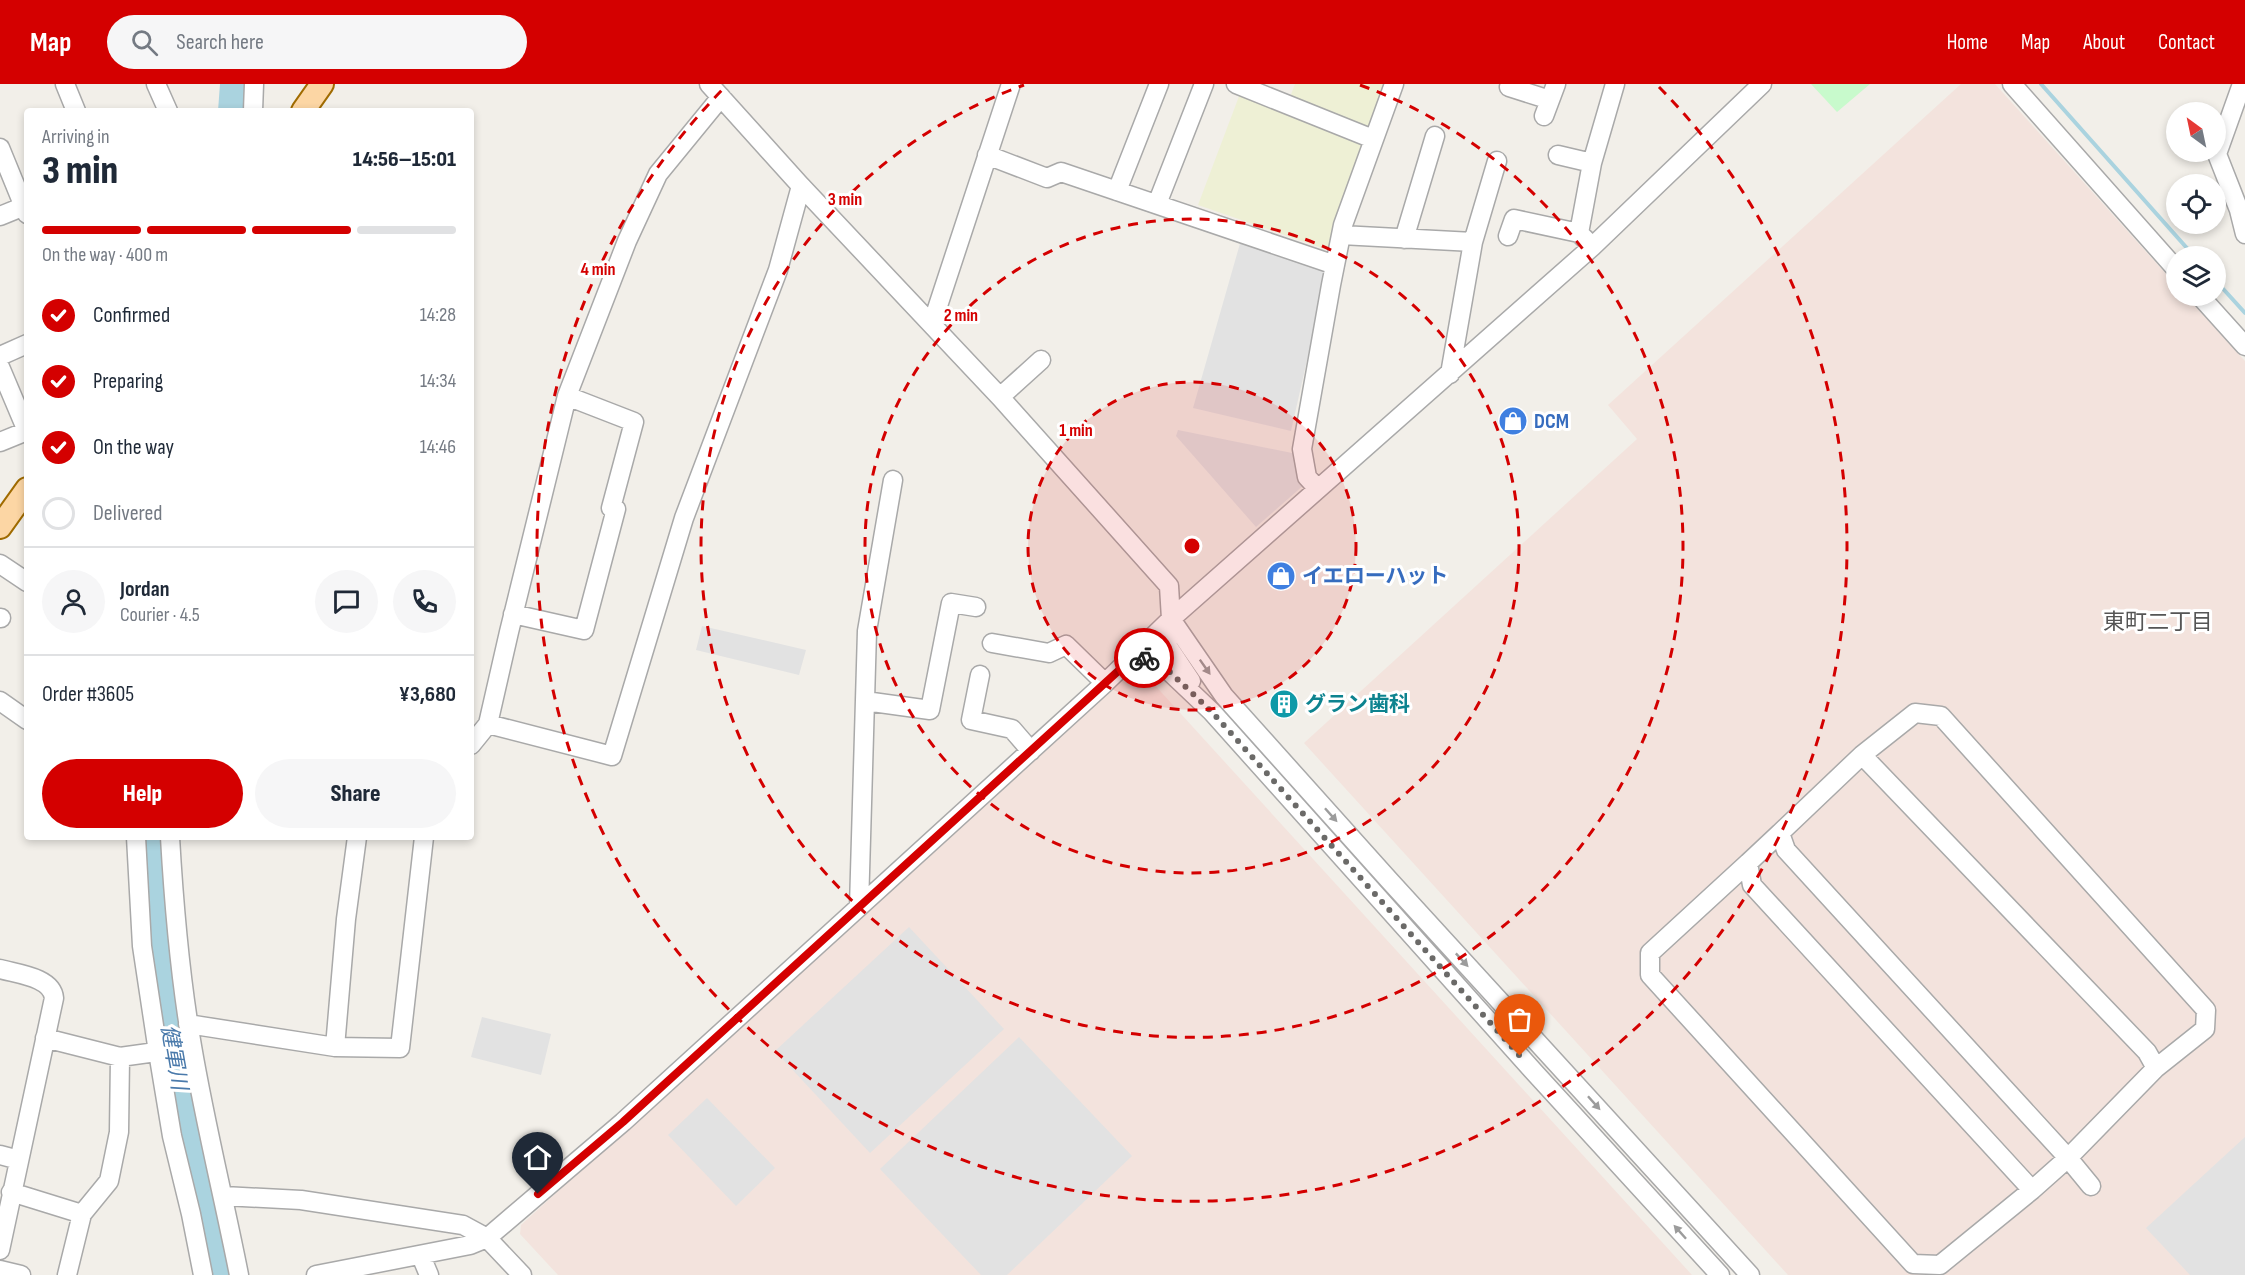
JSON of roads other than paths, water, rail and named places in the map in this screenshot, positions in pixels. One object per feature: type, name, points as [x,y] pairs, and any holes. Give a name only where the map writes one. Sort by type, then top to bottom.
[{"type":"main road","points":[[305,108],[322,84]]},
{"type":"main road","points":[[0,527],[24,493]]},
{"type":"street","points":[[65,84],[75,108]]},
{"type":"street","points":[[156,84],[167,108]]},
{"type":"street","points":[[253,108],[254,84]]},
{"type":"street","points":[[932,324],[1011,84]]},
{"type":"street","points":[[1117,191],[1159,84]]},
{"type":"street","points":[[1157,204],[1204,84]]},
{"type":"street","points":[[1236,84],[1373,139]]},
{"type":"street","points":[[1318,489],[1307,477],[1302,449],[1335,265],[1341,235],[1394,84]]},
{"type":"street","points":[[1579,233],[1592,163],[1615,84]]},
{"type":"street","points":[[316,1275],[421,1256],[470,1245],[487,1238],[623,1122],[1031,751],[1172,619],[1592,247],[1762,84]]},
{"type":"street","points":[[2012,84],[2166,258]]},
{"type":"street","points":[[2237,86],[2217,154],[2239,210],[2245,234]]},
{"type":"street","points":[[1509,87],[1550,100]]},
{"type":"street","points":[[474,740],[488,724],[567,396],[627,241],[658,174],[715,90],[801,186],[1000,397],[1169,586],[1172,619],[1167,645],[1212,712]]},
{"type":"street","points":[[1404,239],[1435,136]]},
{"type":"street","points":[[0,148],[24,203]]},
{"type":"street","points":[[987,154],[1047,178],[1061,172],[1335,265]]},
{"type":"street","points":[[1558,155],[1592,163]]},
{"type":"street","points":[[1450,374],[1473,242],[1497,161]]},
{"type":"street","points":[[488,724],[612,756],[684,518],[778,270],[801,186]]},
{"type":"street","points":[[0,216],[24,209]]},
{"type":"street","points":[[1508,236],[1514,219],[1579,233],[1592,247]]},
{"type":"street","points":[[1341,235],[1473,242]]},
{"type":"street","points":[[2209,306],[2244,345]]},
{"type":"street","points":[[2244,345],[2245,323]]},
{"type":"street","points":[[0,356],[24,345]]},
{"type":"street","points":[[1000,397],[1041,360]]},
{"type":"street","points":[[0,367],[24,424]]},
{"type":"street","points":[[513,614],[584,630],[634,422],[567,396]]},
{"type":"street","points":[[0,442],[24,432]]},
{"type":"street","points":[[859,906],[867,631],[892,480]]},
{"type":"street","points":[[0,564],[24,580]]},
{"type":"street","points":[[865,701],[930,710],[951,603],[976,607]]},
{"type":"street","points":[[1172,619],[1232,705],[1750,1275]]},
{"type":"street","points":[[992,643],[1049,653],[1066,645],[1105,683]]},
{"type":"street","points":[[1127,663],[1153,656],[1212,712],[1535,1073],[1720,1275]]},
{"type":"street","points":[[980,675],[971,720],[1012,729],[1031,751]]},
{"type":"street","points":[[0,701],[24,718]]},
{"type":"street","points":[[1915,713],[1941,716],[2206,1010],[2205,1029],[2156,1068],[2068,1158],[1940,1265],[1913,1264],[1650,975],[1650,953],[1780,833],[1862,755],[1915,713]]},
{"type":"street","points":[[1862,755],[2147,1052],[2156,1068]]},
{"type":"street","points":[[1780,833],[1786,850],[2091,1186]]},
{"type":"street","points":[[136,840],[142,946],[172,1137],[203,1275]]},
{"type":"street","points":[[170,840],[176,932],[188,1023],[210,1141],[224,1197],[239,1275]]},
{"type":"street","points":[[335,1047],[346,919],[357,840]]},
{"type":"street","points":[[188,1023],[335,1047],[400,1048],[424,840]]},
{"type":"street","points":[[1748,863],[1752,885],[2032,1190]]},
{"type":"street","points":[[0,969],[43,982],[54,993],[1,1244]]},
{"type":"street","points":[[45,1038],[120,1057],[192,1047]]},
{"type":"street","points":[[67,1275],[82,1214],[109,1182],[119,1132],[120,1057]]},
{"type":"street","points":[[0,1155],[19,1160]]},
{"type":"street","points":[[12,1192],[82,1214]]},
{"type":"street","points":[[224,1197],[301,1200],[463,1225],[487,1238],[522,1275]]},
{"type":"street","points":[[421,1256],[429,1275]]},
{"type":"street","points":[[0,1270],[21,1275]]},
{"type":"water","points":[[220,84],[247,84],[246,108],[218,108]]},
{"type":"water","name":"健軍川","points":[[139,840],[165,840],[234,1275],[207,1275],[164,1069]]},
{"type":"waterway","points":[[2041,84],[2185,246]]},
{"type":"waterway","points":[[2226,292],[2245,313]]},
{"type":"place","name":"DCM","points":[[1513,421]]},
{"type":"place","name":"イエローハット","points":[[1281,576]]},
{"type":"place","name":"グラン歯科","points":[[1284,704]]},
{"type":"district","name":"東町二丁目","points":[[2158,621]]}]
